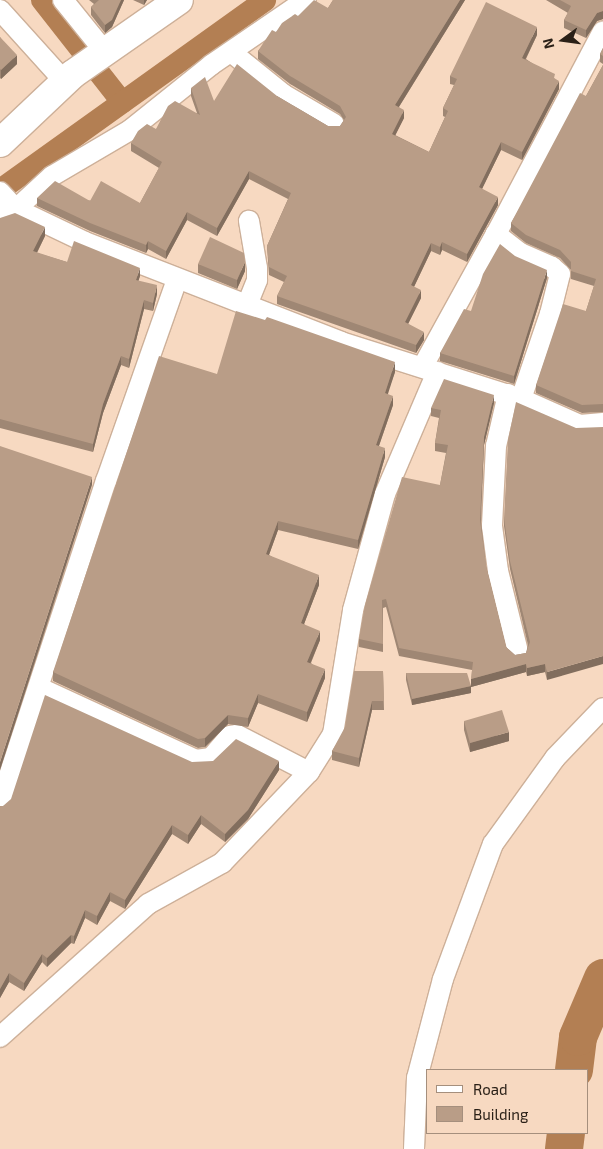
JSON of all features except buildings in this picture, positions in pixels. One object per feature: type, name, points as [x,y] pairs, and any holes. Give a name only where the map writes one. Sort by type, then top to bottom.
[{"type":"main road","points":[[0,143],[69,78],[178,0]]},
{"type":"street","points":[[63,0],[103,54]]},
{"type":"street","points":[[6,205],[130,130],[231,52],[306,0]]},
{"type":"street","points":[[0,10],[69,78]]},
{"type":"street","points":[[0,1037],[148,904],[222,863],[309,772],[334,734],[353,610],[385,494],[430,369],[496,234],[603,30]]},
{"type":"street","points":[[231,52],[283,94],[334,124]]},
{"type":"street","points":[[6,205],[85,242],[341,342],[515,396],[580,425],[603,423]]},
{"type":"street","points":[[247,305],[257,280],[249,221]]},
{"type":"street","points":[[496,234],[520,252],[552,267],[560,274],[550,314],[496,446],[492,526],[498,571],[518,652]]},
{"type":"street","points":[[0,803],[40,688],[106,480],[178,279]]},
{"type":"street","points":[[40,688],[196,760],[211,758],[230,736],[237,735],[309,772]]},
{"type":"street","points":[[414,1149],[417,1078],[443,979],[493,844],[555,758],[603,708]]},
{"type":"waterway","points":[[42,0],[122,102]]},
{"type":"waterway","points":[[0,190],[265,0]]},
{"type":"waterway","points":[[574,1069],[578,1037],[603,978]]},
{"type":"waterway","points":[[564,1149],[566,1134]]}]
